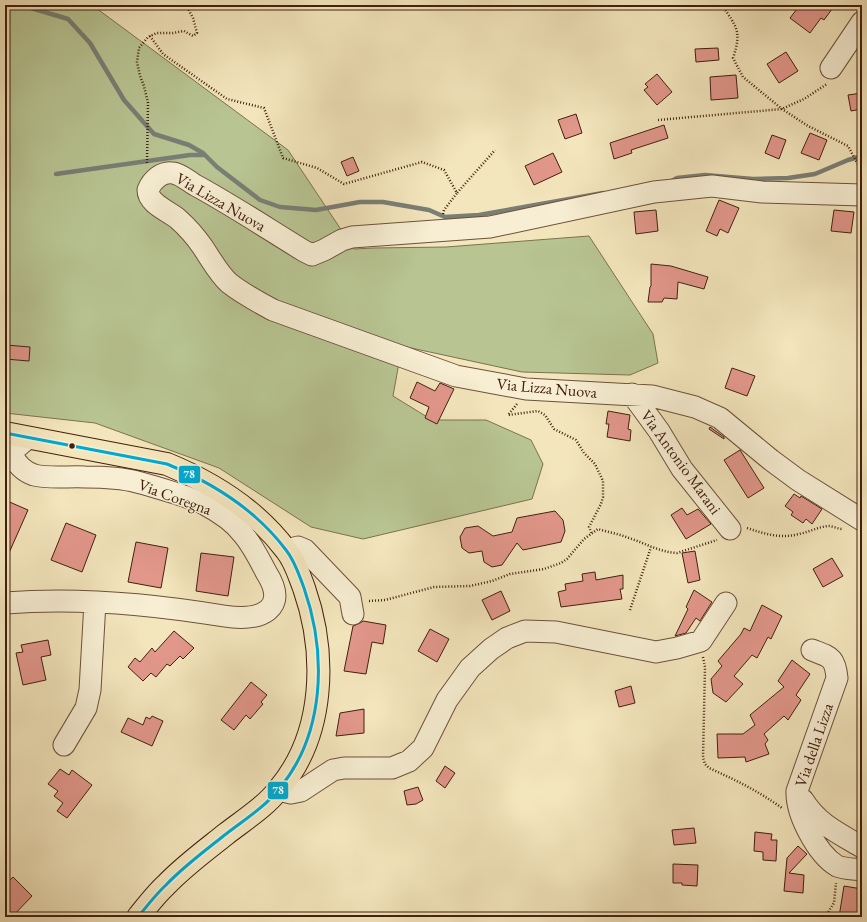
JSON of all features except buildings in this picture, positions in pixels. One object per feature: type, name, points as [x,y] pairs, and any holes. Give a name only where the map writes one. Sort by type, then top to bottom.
[{"type":"main road","points":[[5,433],[167,464],[214,486],[253,515],[287,550],[294,561],[311,608],[315,632],[318,680],[315,714],[296,766],[279,790],[261,807],[201,854],[165,885],[138,917]]},
{"type":"street","points":[[831,68],[862,22]]},
{"type":"street","name":"Via Lizza Nuova","points":[[853,525],[720,418],[695,407],[652,396],[526,389],[456,376],[273,310],[247,296],[228,281],[214,265],[186,226],[151,199],[148,190],[155,179],[162,175],[168,173],[176,174],[304,252],[312,254],[316,254],[342,240],[352,238],[490,227],[654,192],[712,186],[762,192],[862,195]]},
{"type":"street","name":"Via Antonio Marani","points":[[632,394],[659,431],[682,469],[730,529]]},
{"type":"street","name":"Via Coregna","points":[[5,603],[32,601],[127,603],[184,609],[232,617],[254,616],[263,613],[270,608],[275,599],[276,592],[272,580],[242,532],[224,516],[205,504],[136,482],[85,476],[35,475],[27,472],[17,463],[13,454],[15,449],[28,438]]},
{"type":"street","points":[[287,550],[298,547],[305,550],[352,605]]},
{"type":"street","points":[[64,745],[86,708],[90,690],[95,602]]},
{"type":"street","points":[[279,790],[291,793],[301,791],[333,770],[344,768],[392,768],[409,761],[423,748],[447,700],[470,668],[491,649],[507,638],[525,631],[556,632],[656,652],[677,648],[701,640],[726,603]]},
{"type":"street","name":"Via della Lizza","points":[[812,650],[829,657],[834,662],[837,678],[797,792],[796,800],[806,826],[814,841],[826,856],[838,867]]},
{"type":"street","points":[[797,792],[808,810],[817,819],[832,830],[862,846]]},
{"type":"street","points":[[838,867],[862,870]]},
{"type":"path","points":[[146,157],[148,103],[137,62],[139,48],[150,36],[157,33],[174,33],[184,31],[193,36],[197,33],[193,18],[186,5]]},
{"type":"path","points":[[722,5],[737,29],[737,45],[733,58],[743,77],[782,109],[808,126],[848,146],[862,172]]},
{"type":"path","points":[[150,36],[163,54],[227,99],[264,108],[283,158],[317,168],[344,184],[422,162],[444,170],[457,193]]},
{"type":"path","points":[[658,120],[782,109],[804,99],[827,84],[831,68]]},
{"type":"path","points":[[443,213],[457,193],[495,150]]},
{"type":"path","points":[[502,385],[513,394],[518,402],[508,415],[538,411],[545,415],[554,429],[576,440],[584,453],[597,468],[603,481],[604,488],[601,504],[588,527],[592,534]]},
{"type":"path","points":[[352,605],[372,602],[434,587],[470,586],[492,581],[510,574],[544,569],[561,564],[584,539],[598,529],[629,538],[651,547],[670,552],[677,552],[706,545],[719,540],[730,529],[742,527],[779,537],[830,526],[840,529],[853,525]]},
{"type":"path","points":[[630,610],[651,547]]},
{"type":"path","points":[[701,640],[705,667],[703,758],[705,764],[709,768],[741,782],[762,794],[806,826]]},
{"type":"path","points":[[825,917],[834,903],[838,867]]},
{"type":"green space","points":[[5,5],[92,5],[288,150],[354,249],[446,247],[589,236],[653,334],[658,363],[630,375],[522,372],[402,346],[393,396],[432,420],[486,420],[531,440],[543,464],[532,499],[363,539],[311,527],[219,468],[95,423],[5,413]]},
{"type":"waterway","points":[[7,5],[31,8],[68,19],[90,43],[124,100],[154,134],[189,145],[203,153],[217,167],[260,200],[280,207],[316,210],[360,202],[383,202],[429,210],[445,217],[479,215],[603,193]]},
{"type":"waterway","points":[[56,174],[190,155],[205,155]]},
{"type":"waterway","points":[[670,182],[677,178],[705,175],[753,179],[788,178],[815,174],[848,160],[862,156]]},
{"type":"transit line","name":"78","points":[[5,433],[167,464],[217,489],[247,510],[261,522],[286,550],[292,559],[304,588],[311,613],[316,640],[318,666],[317,693],[313,719],[306,744],[294,767],[279,789],[267,802],[180,871],[159,892],[138,917]]}]
